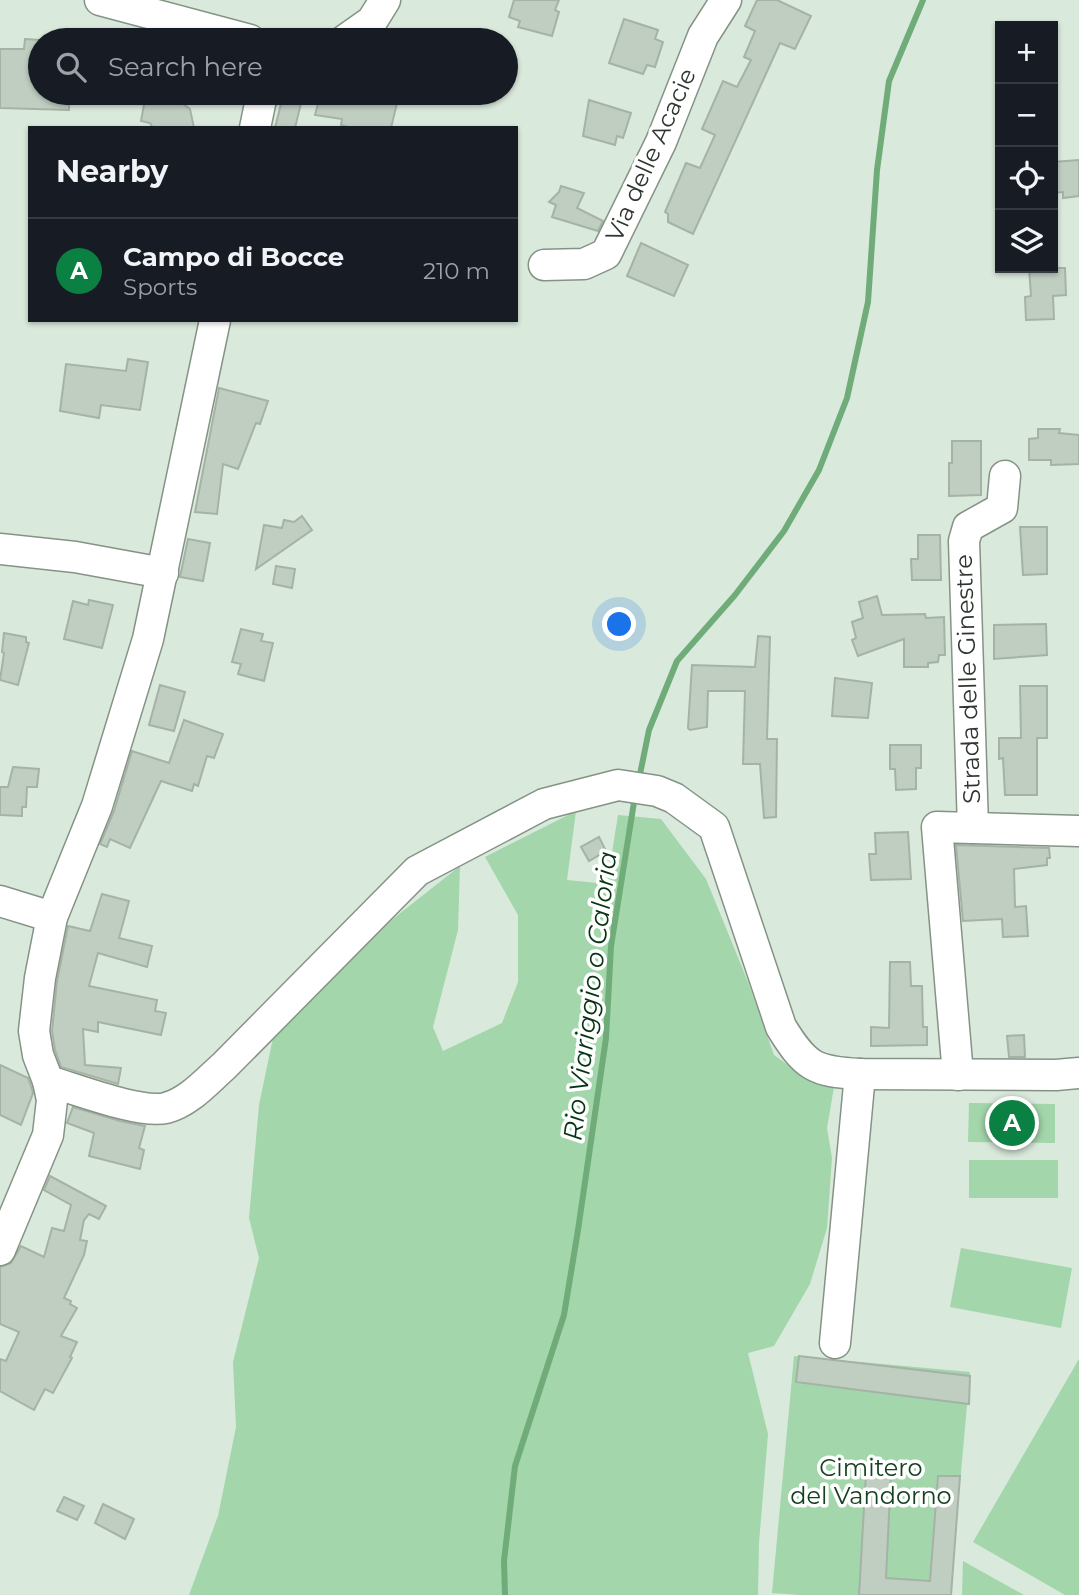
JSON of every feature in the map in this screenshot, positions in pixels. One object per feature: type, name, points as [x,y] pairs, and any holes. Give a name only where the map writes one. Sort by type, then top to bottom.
[{"type":"street","points":[[100,0],[205,28]]},
{"type":"street","points":[[362,28],[372,21],[384,0]]},
{"type":"street","name":"Via delle Acacie","points":[[544,265],[584,264],[606,254],[661,142],[703,36],[726,0]]},
{"type":"street","points":[[255,126],[260,105]]},
{"type":"street","points":[[0,1250],[48,1135],[52,1100],[38,1055],[34,1031],[40,978],[52,917],[97,806],[148,639],[215,322]]},
{"type":"street","name":"Strada delle Ginestre","points":[[958,1075],[937,827],[973,828],[964,541],[968,527],[1002,508],[1005,476]]},
{"type":"street","points":[[0,549],[163,573]]},
{"type":"street","points":[[48,1081],[142,1108],[166,1108],[192,1095],[417,871],[544,804],[618,785],[657,791],[674,798],[714,827],[781,1027],[798,1054],[815,1068],[835,1073],[860,1074],[1079,1073]]},
{"type":"street","points":[[973,828],[1079,831]]},
{"type":"street","points":[[0,901],[52,917]]},
{"type":"street","points":[[835,1343],[860,1074]]},
{"type":"green space","points":[[576,811],[567,880],[607,884],[618,815],[661,819],[706,879],[774,1055],[809,1080],[834,1087],[827,1128],[832,1158],[827,1228],[810,1284],[774,1346],[748,1353],[768,1434],[759,1543],[758,1595],[189,1595],[218,1516],[236,1427],[233,1362],[259,1258],[249,1218],[259,1105],[274,1033],[389,922],[460,866],[458,930],[433,1027],[443,1051],[502,1023],[518,982],[518,915],[485,857]]},
{"type":"green space","points":[[969,1103],[1055,1104],[1055,1143],[968,1142]]},
{"type":"green space","points":[[969,1160],[1058,1160],[1058,1198],[969,1198]]},
{"type":"green space","points":[[961,1248],[1072,1268],[1061,1328],[950,1307]]},
{"type":"green space","name":"Cimitero del Vandorno","points":[[794,1356],[970,1372],[950,1595],[772,1593]]},
{"type":"green space","points":[[1079,1359],[1079,1595],[1065,1595],[973,1542]]},
{"type":"green space","points":[[963,1561],[1024,1595],[962,1595]]},
{"type":"building","points":[[514,0],[559,0],[555,10],[559,12],[552,36],[518,27],[520,21],[509,17]]},
{"type":"building","points":[[757,0],[777,0],[811,16],[795,49],[780,43],[693,234],[668,222],[668,214],[665,212],[686,163],[700,168],[715,135],[702,129],[723,81],[737,87],[751,60],[744,57],[755,31],[745,26]]},
{"type":"building","points":[[624,19],[658,30],[655,39],[663,42],[655,67],[647,65],[643,74],[609,63]]},
{"type":"building","points":[[25,39],[28,39],[28,105],[69,105],[69,110],[0,108],[0,49],[24,49]]},
{"type":"building","points":[[589,100],[631,113],[623,138],[617,136],[615,145],[583,136]]},
{"type":"building","points":[[144,105],[185,105],[190,109],[194,126],[152,126],[141,121]]},
{"type":"building","points":[[281,105],[301,105],[295,126],[276,126]]},
{"type":"building","points":[[318,105],[397,105],[391,126],[345,126],[341,125],[342,119],[315,115]]},
{"type":"building","points":[[1079,160],[1079,196],[1063,198],[1063,192],[1058,192],[1058,162]]},
{"type":"building","points":[[561,186],[584,193],[577,208],[603,221],[598,231],[552,217],[556,205],[549,202]]},
{"type":"building","points":[[641,243],[688,265],[674,296],[627,276]]},
{"type":"building","points":[[1058,268],[1065,268],[1066,295],[1053,296],[1054,319],[1026,320],[1025,297],[1031,296],[1029,273],[1058,273]]},
{"type":"building","points":[[128,359],[148,362],[140,410],[101,405],[99,418],[60,411],[66,364],[126,371]]},
{"type":"building","points":[[219,388],[268,401],[238,469],[223,464],[217,514],[195,512]]},
{"type":"building","points":[[1038,429],[1060,429],[1059,433],[1079,435],[1079,464],[1051,465],[1051,460],[1029,460],[1029,439],[1038,438]]},
{"type":"building","points":[[952,441],[981,441],[981,495],[949,496]]},
{"type":"building","points":[[302,516],[312,530],[256,569],[264,525],[282,528],[284,520],[294,522]]},
{"type":"building","points":[[1020,527],[1047,527],[1047,574],[1023,575]]},
{"type":"building","points":[[918,535],[940,535],[941,580],[912,580],[911,559],[918,559]]},
{"type":"building","points":[[188,539],[210,543],[203,581],[180,577]]},
{"type":"building","points":[[276,566],[295,569],[292,588],[273,584]]},
{"type":"building","points":[[877,596],[882,615],[925,614],[926,618],[944,617],[945,655],[939,655],[938,662],[928,663],[928,667],[904,667],[904,639],[858,656],[852,640],[856,638],[852,622],[863,618],[859,602]]},
{"type":"building","points":[[89,600],[113,605],[102,648],[64,639],[73,601],[88,605]]},
{"type":"building","points":[[1046,624],[1047,655],[994,659],[994,625]]},
{"type":"building","points":[[241,629],[263,634],[261,641],[273,643],[264,681],[238,674],[241,664],[232,662]]},
{"type":"building","points":[[4,633],[26,637],[26,642],[29,643],[18,685],[0,680]]},
{"type":"building","points":[[758,636],[770,637],[767,739],[777,739],[776,817],[764,818],[760,764],[743,764],[745,691],[708,691],[707,727],[690,730],[688,728],[692,665],[755,667]]},
{"type":"building","points":[[835,678],[872,683],[868,718],[832,716]]},
{"type":"building","points":[[160,685],[185,692],[174,731],[149,725]]},
{"type":"building","points":[[1020,686],[1047,686],[1047,738],[1037,738],[1037,795],[1005,795],[1003,758],[999,759],[999,738],[1021,738]]},
{"type":"building","points":[[184,720],[223,734],[214,758],[207,756],[198,786],[194,784],[192,791],[161,781],[130,848],[110,839],[107,847],[100,844],[114,811],[132,751],[169,763]]},
{"type":"building","points":[[890,745],[921,745],[921,768],[916,768],[916,789],[896,790],[895,769],[890,769]]},
{"type":"building","points":[[13,767],[39,769],[37,787],[27,787],[26,807],[22,807],[22,816],[0,815],[0,787],[8,787]]},
{"type":"building","points":[[908,832],[911,879],[871,880],[869,854],[876,854],[875,833]]},
{"type":"building","points":[[599,837],[606,851],[589,861],[581,847]]},
{"type":"building","points":[[956,845],[1049,848],[1050,858],[1047,858],[1047,865],[1014,869],[1015,907],[1026,906],[1028,936],[1003,937],[1002,919],[963,921]]},
{"type":"building","points":[[102,894],[129,901],[119,938],[152,946],[147,967],[98,953],[89,986],[157,1000],[155,1011],[166,1013],[161,1035],[98,1022],[98,1032],[83,1029],[85,1065],[121,1068],[118,1084],[61,1067],[52,1031],[57,981],[68,926],[90,931]]},
{"type":"building","points":[[890,962],[910,962],[911,986],[922,986],[923,1027],[927,1027],[927,1045],[871,1046],[871,1027],[889,1028]]},
{"type":"building","points":[[1024,1035],[1025,1057],[1009,1057],[1007,1036]]},
{"type":"building","points":[[0,1065],[28,1078],[31,1086],[33,1093],[21,1125],[0,1115]]},
{"type":"building","points":[[73,1107],[145,1126],[139,1148],[144,1150],[140,1169],[89,1156],[94,1133],[67,1123]]},
{"type":"building","points":[[50,1176],[106,1206],[99,1219],[89,1214],[84,1220],[80,1240],[87,1241],[84,1255],[64,1298],[77,1308],[61,1336],[77,1342],[70,1357],[72,1358],[53,1393],[45,1389],[34,1410],[0,1391],[0,1359],[6,1361],[19,1332],[0,1324],[0,1267],[11,1263],[21,1246],[44,1257],[52,1228],[64,1231],[71,1205],[44,1190]]},
{"type":"building","points":[[799,1356],[970,1376],[969,1404],[796,1382]]},
{"type":"building","points":[[866,1473],[891,1473],[886,1578],[930,1581],[938,1476],[960,1476],[951,1595],[859,1595]]},
{"type":"building","points":[[64,1497],[84,1506],[77,1520],[57,1511]]},
{"type":"building","points":[[103,1504],[134,1519],[125,1539],[95,1523]]},
{"type":"waterway","name":"Rio Viariggio o Caloria","points":[[639,779],[649,730],[677,661],[735,595],[784,531],[819,470],[847,398],[868,302],[877,170],[889,81],[923,0]]},
{"type":"waterway","name":"Rio Viariggio o Caloria","points":[[505,1595],[504,1561],[515,1466],[564,1315],[578,1230],[606,1038],[611,946],[635,796]]},
{"type":"place","name":"Campo di Bocce","points":[[1012,1123]]}]
